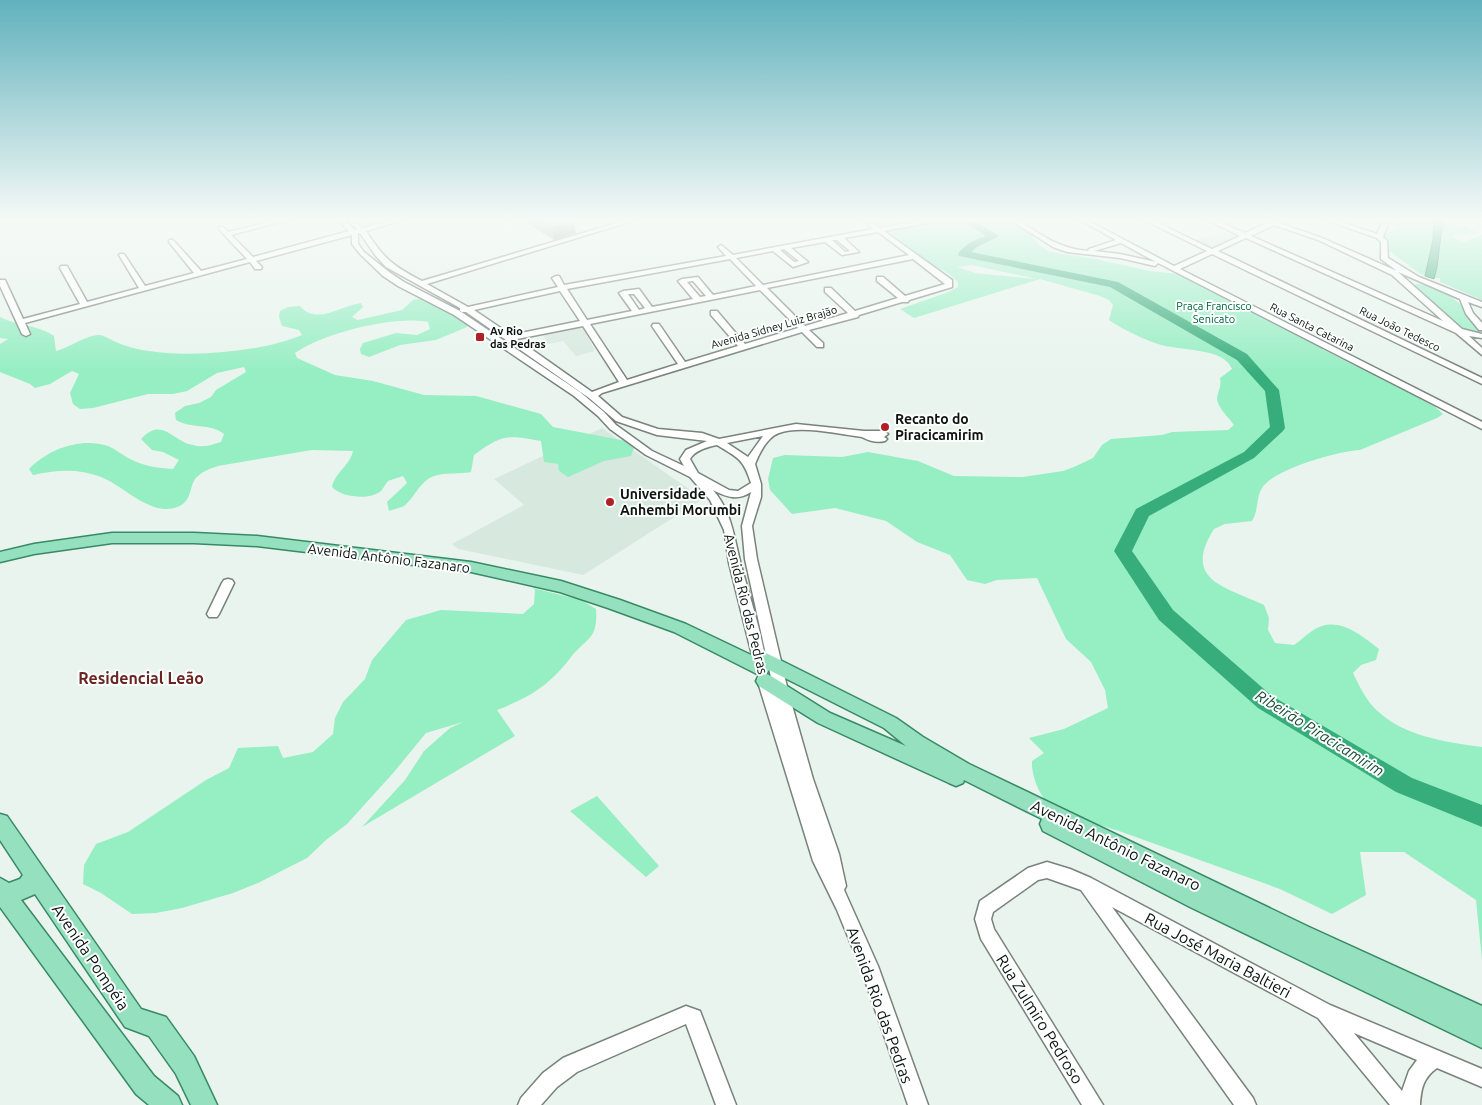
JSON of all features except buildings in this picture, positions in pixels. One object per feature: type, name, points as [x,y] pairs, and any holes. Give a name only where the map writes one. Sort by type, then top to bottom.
[{"type":"main road","name":"Avenida Antônio Fazanaro","points":[[0,557],[34,549],[112,538],[194,538],[257,541],[471,567],[561,587],[680,628],[768,673],[832,696],[890,724],[916,743],[962,770],[1301,935],[1482,1018]]},
{"type":"main road","name":"Avenida Antônio Fazanaro","points":[[768,673],[824,718],[924,762],[1198,899],[1482,1036]]},
{"type":"main road","points":[[824,718],[835,708],[836,704],[832,696]]},
{"type":"main road","points":[[856,733],[853,725],[856,718],[863,715],[872,715]]},
{"type":"main road","name":"Avenida Pompéia","points":[[0,823],[133,1019],[156,1026],[180,1057],[204,1105]]},
{"type":"main road","points":[[3,892],[28,886],[35,875]]},
{"type":"main road","name":"Avenida Pompéia","points":[[3,892],[145,1084],[169,1105]]},
{"type":"street","points":[[65,271],[84,304]]},
{"type":"street","points":[[132,271],[143,289]]},
{"type":"street","points":[[195,271],[198,274]]},
{"type":"street","points":[[21,322],[212,271]]},
{"type":"street","name":"Avenida Rio das Pedras","points":[[381,271],[401,284],[462,311],[510,338],[592,396],[612,414],[642,428],[657,432],[702,436],[717,441],[742,456],[750,464],[755,475],[756,496],[747,526],[768,673],[821,861],[843,904],[869,966],[918,1105]]},
{"type":"street","name":"Avenida Rio das Pedras","points":[[398,271],[462,311],[577,394],[601,414],[613,428],[649,452],[694,475],[715,499],[729,530],[735,563],[756,639],[831,854],[843,904]]},
{"type":"street","points":[[421,284],[465,271]]},
{"type":"street","points":[[462,311],[562,288],[657,271]]},
{"type":"street","points":[[745,271],[820,345]]},
{"type":"street","points":[[510,338],[843,271]]},
{"type":"street","name":"Avenida Sidney Luiz Brajão","points":[[592,396],[599,391],[905,300],[949,285],[949,282],[934,271]]},
{"type":"street","name":"Rua Santa Catarina","points":[[1177,271],[1482,426]]},
{"type":"street","name":"Rua João Tedesco","points":[[1253,271],[1482,381]]},
{"type":"street","points":[[1327,271],[1459,331],[1482,336]]},
{"type":"street","points":[[1393,271],[1482,352]]},
{"type":"street","points":[[1401,271],[1480,304]]},
{"type":"street","points":[[556,278],[625,384]]},
{"type":"street","points":[[698,300],[682,281],[695,278],[711,297]]},
{"type":"street","points":[[880,279],[905,300]]},
{"type":"street","points":[[2,282],[3,292],[26,334]]},
{"type":"street","points":[[1411,285],[1414,283],[1434,285]]},
{"type":"street","points":[[828,290],[855,315]]},
{"type":"street","points":[[637,312],[623,293],[636,291],[650,310]]},
{"type":"street","points":[[1464,297],[1464,305],[1472,318],[1482,328]]},
{"type":"street","points":[[1406,306],[1420,308],[1428,307],[1431,304]]},
{"type":"street","points":[[1472,318],[1482,310]]},
{"type":"street","points":[[714,313],[744,348]]},
{"type":"street","points":[[656,326],[683,365]]},
{"type":"street","points":[[1467,339],[1482,344]]},
{"type":"street","name":"Avenida Rio das Pedras","points":[[717,441],[796,427],[883,436]]},
{"type":"street","points":[[750,464],[762,441],[773,432]]},
{"type":"street","points":[[717,441],[694,448],[686,455],[685,459],[694,475],[726,493],[740,495],[750,490],[756,484]]},
{"type":"street","points":[[213,614],[228,583]]},
{"type":"street","name":"Rua José Maria Baltieri","points":[[987,933],[983,919],[986,907],[1034,873],[1047,870],[1085,884],[1324,1011],[1482,1078]]},
{"type":"street","points":[[1085,884],[1246,1105]]},
{"type":"street","name":"Rua Zulmiro Pedroso","points":[[987,933],[1093,1105]]},
{"type":"street","points":[[1324,1011],[1402,1105]]},
{"type":"street","points":[[528,1105],[550,1080],[570,1065],[686,1015],[694,1017],[726,1105]]},
{"type":"street","points":[[1410,1105],[1416,1075],[1427,1062],[1434,1059]]},
{"type":"shaded area","points":[[1426,271],[1436,271],[1434,279],[1425,276]]},
{"type":"shaded area","points":[[581,327],[584,329],[595,351],[576,356],[563,341],[548,344],[542,334]]},
{"type":"shaded area","name":"Universidade Anhembi Morumbi","points":[[602,428],[703,499],[583,575],[458,549],[452,544],[524,505],[494,479]]},
{"type":"green space","name":"Praça Francisco Senicato","points":[[943,271],[968,271],[975,273],[1037,279],[998,271],[1147,271],[1181,274],[1323,346],[1322,349],[1356,366],[1359,365],[1428,400],[1443,414],[1360,450],[1322,457],[1279,474],[1262,488],[1252,521],[1225,524],[1214,529],[1205,546],[1203,560],[1206,571],[1213,580],[1223,587],[1264,605],[1269,618],[1268,630],[1275,643],[1294,645],[1321,626],[1339,625],[1356,632],[1379,649],[1376,660],[1361,665],[1353,673],[1370,703],[1393,723],[1421,735],[1452,743],[1482,747],[1482,960],[1476,900],[1404,852],[1360,852],[1366,895],[1332,914],[1280,889],[1080,818],[1051,805],[1040,793],[1033,771],[1032,761],[1044,753],[1029,738],[1064,729],[1108,708],[1105,690],[1091,662],[1066,639],[1037,578],[997,580],[985,584],[967,580],[950,555],[917,542],[886,521],[835,508],[792,514],[770,490],[768,479],[773,458],[785,455],[842,457],[868,452],[918,461],[954,476],[1023,477],[1063,471],[1074,467],[1093,458],[1102,445],[1111,439],[1162,435],[1172,432],[1228,430],[1234,425],[1221,409],[1217,398],[1220,378],[1232,369],[1227,362],[1210,353],[1158,344],[1127,330],[1109,320],[1113,305],[1109,300],[1100,296],[1040,279],[914,318],[900,309],[958,287],[958,282]]},
{"type":"green space","points":[[1416,271],[1482,271],[1482,300],[1440,282],[1440,278],[1429,278]]},
{"type":"green space","points":[[1417,284],[1437,289],[1454,299],[1482,328],[1482,335],[1458,330],[1413,286]]},
{"type":"green space","points":[[423,298],[468,322],[467,327],[436,340],[400,345],[369,357],[361,354],[360,349],[363,343],[396,333],[417,335],[430,329],[428,322],[397,321],[379,323],[323,339],[295,353],[297,358],[335,375],[373,381],[424,395],[476,396],[541,414],[553,427],[626,441],[634,448],[631,456],[604,461],[568,477],[559,471],[558,464],[544,462],[541,441],[513,437],[506,438],[492,443],[474,455],[471,472],[443,474],[428,479],[404,506],[389,511],[387,502],[407,483],[403,476],[388,481],[381,491],[370,496],[348,495],[332,487],[336,477],[349,461],[353,451],[312,450],[218,466],[195,479],[188,498],[182,505],[167,509],[157,508],[148,504],[110,481],[92,474],[67,471],[33,475],[29,469],[55,451],[76,444],[87,443],[108,446],[128,458],[145,465],[173,469],[179,460],[163,452],[152,450],[141,439],[148,432],[161,430],[186,443],[197,446],[207,446],[221,442],[224,434],[213,428],[182,423],[176,420],[175,413],[185,406],[199,403],[211,397],[216,390],[246,372],[244,367],[217,373],[187,391],[173,394],[148,394],[93,408],[80,409],[73,404],[70,393],[79,374],[72,371],[50,384],[35,388],[30,384],[0,372],[0,344],[8,339],[0,338],[0,317],[48,332],[54,336],[56,351],[89,337],[99,335],[123,345],[142,350],[201,354],[244,350],[285,341],[302,335],[299,330],[282,326],[279,317],[280,311],[288,307],[300,306],[306,312],[321,314],[361,303],[363,307],[352,317],[358,320],[402,310],[413,300]]},
{"type":"green space","points":[[533,588],[581,600],[596,609],[596,619],[593,633],[555,676],[538,690],[497,710],[515,736],[362,827],[405,780],[424,751],[450,728],[463,722],[426,733],[347,824],[307,858],[258,883],[233,893],[182,908],[156,913],[132,914],[101,893],[83,884],[84,865],[96,844],[128,832],[206,780],[229,768],[238,748],[278,746],[283,758],[313,752],[333,734],[335,718],[343,702],[365,679],[372,660],[406,620],[441,610],[523,614],[534,604],[535,590]]},
{"type":"green space","points":[[597,796],[659,866],[646,877],[570,811]]},
{"type":"waterway","name":"Ribeirão Piracicamirim","points":[[1046,271],[1114,284],[1242,357],[1272,390],[1278,428],[1249,455],[1142,513],[1123,551],[1166,615],[1265,702],[1404,785],[1482,816]]},
{"type":"place","name":"Av Rio das Pedras","points":[[480,337]]},
{"type":"place","name":"Recanto do Piracicamirim","points":[[885,427]]},
{"type":"place","name":"Universidade Anhembi Morumbi","points":[[610,502]]},
{"type":"district","name":"Residencial Leão","points":[[141,678]]}]
